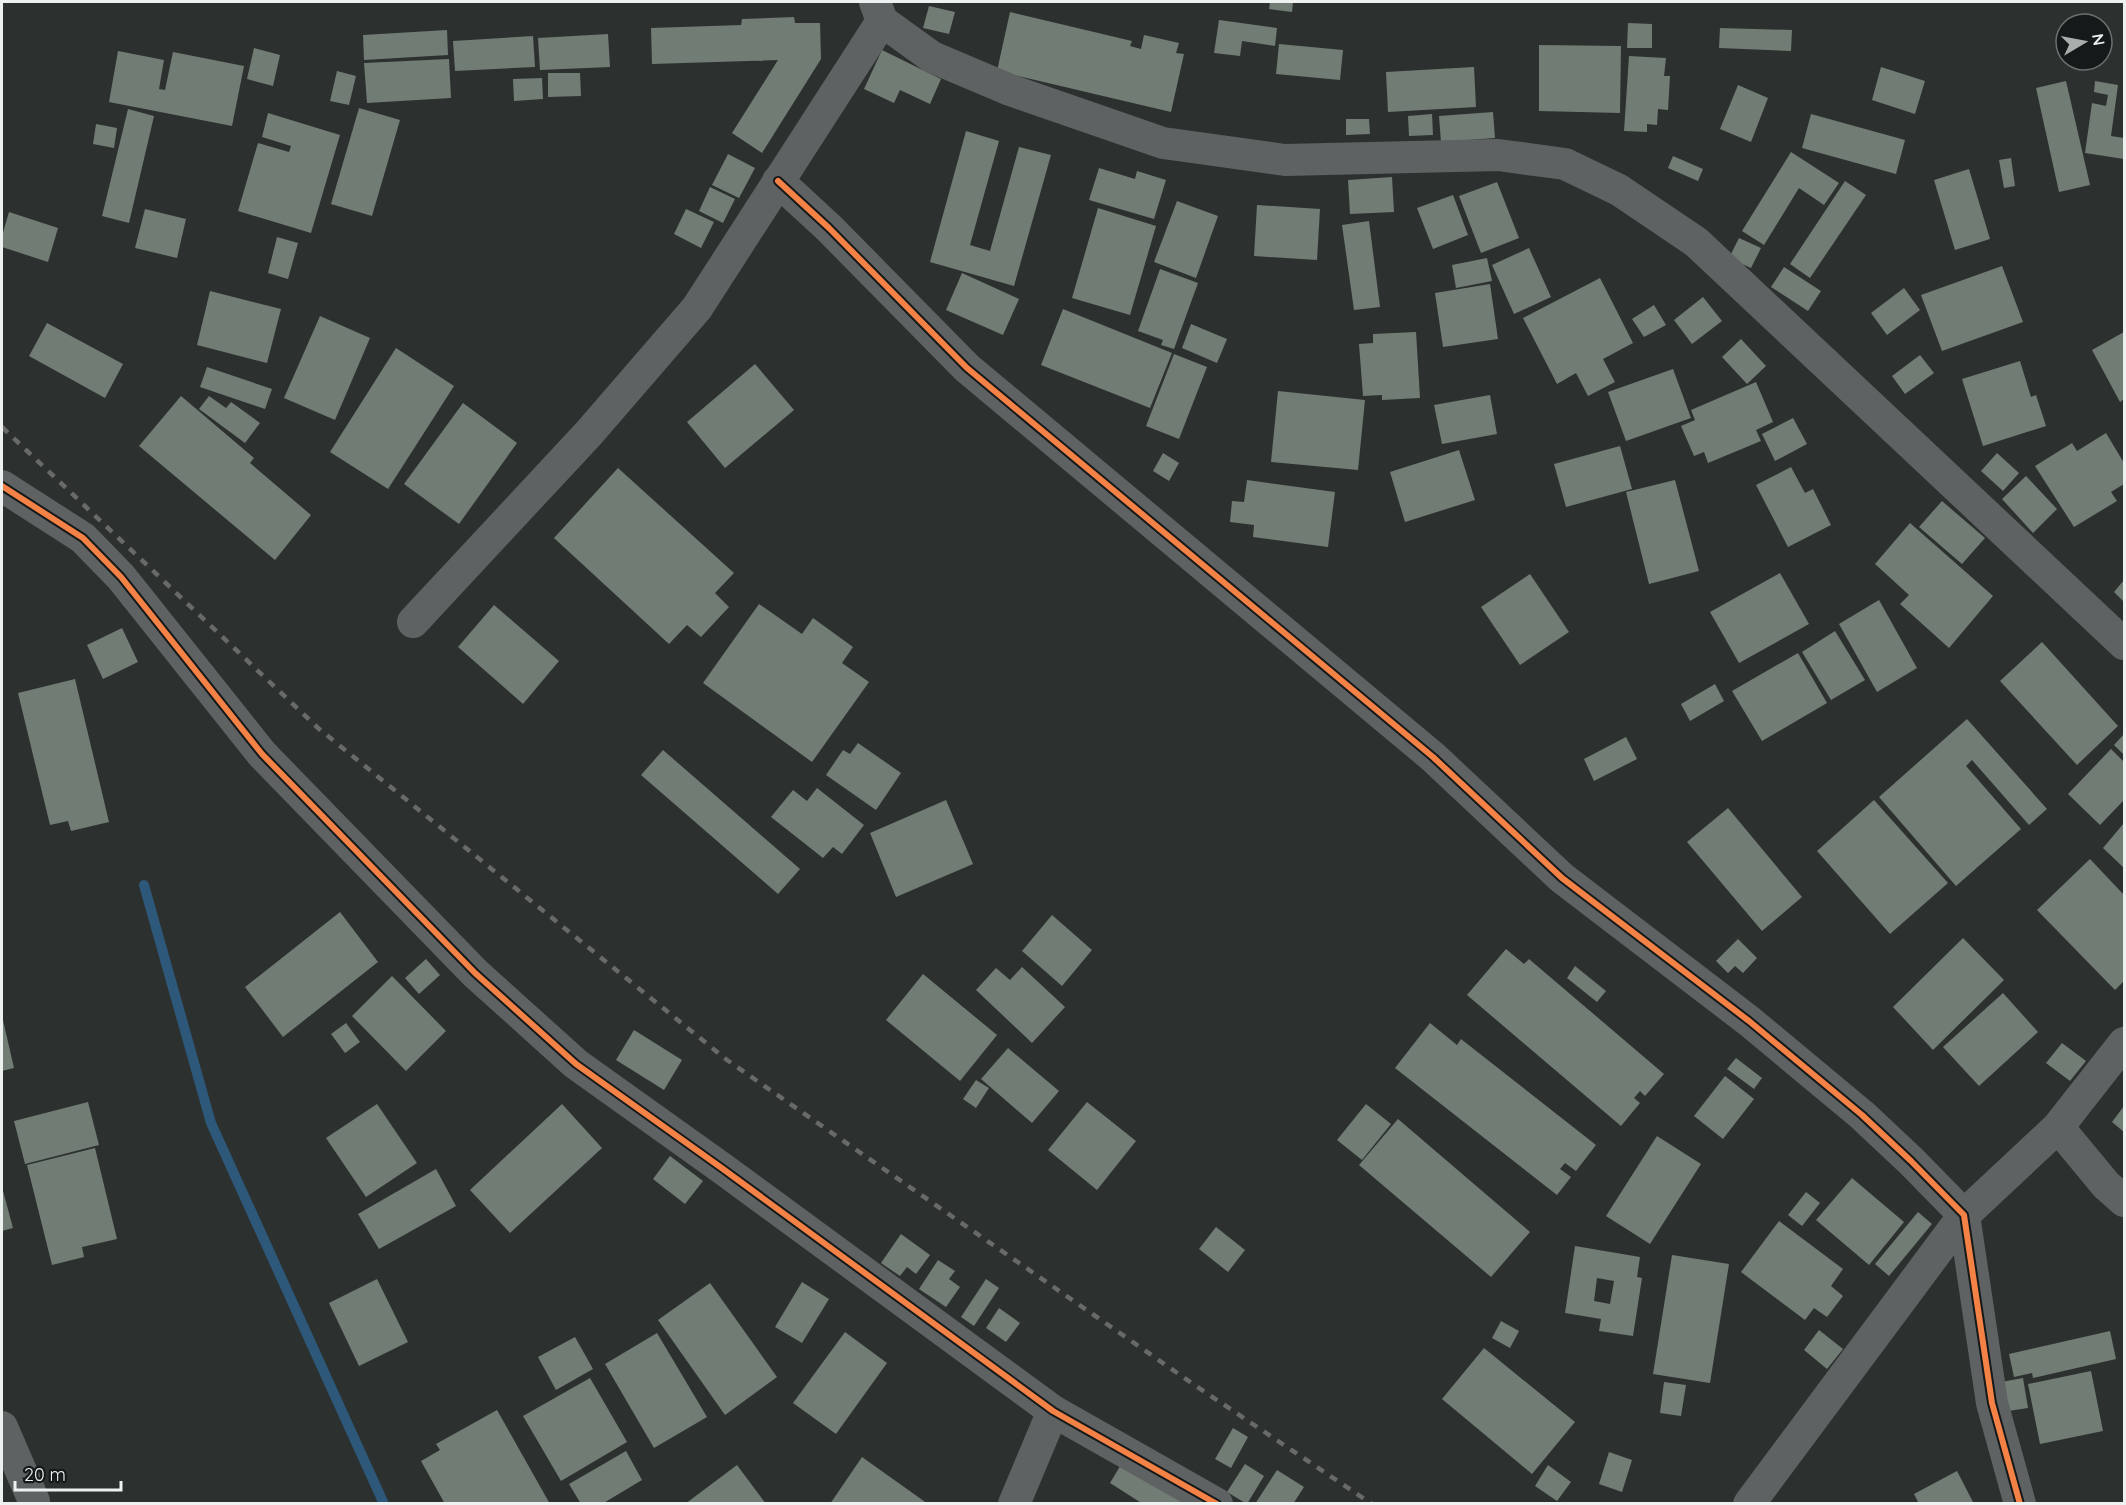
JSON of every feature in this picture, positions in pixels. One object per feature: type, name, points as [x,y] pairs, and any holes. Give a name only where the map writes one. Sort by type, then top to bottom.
[{"type":"street","points":[[413,622],[589,433],[697,308],[778,181],[879,11],[932,57],[1010,90],[1163,143],[1285,160],[1498,155],[1565,164],[1619,190],[1696,242],[2124,644]]},
{"type":"street","points":[[778,181],[829,228],[967,368],[1433,757],[1562,878],[1749,1021],[1862,1115],[1964,1215],[1992,1403],[2020,1503]]},
{"type":"street","points":[[2,486],[83,538],[121,577],[262,754],[475,973],[576,1064],[1053,1411],[1217,1503]]},
{"type":"street","points":[[1749,1503],[1964,1215],[2058,1127],[2124,1042]]},
{"type":"street","points":[[2058,1127],[2106,1185],[2124,1200]]},
{"type":"street","points":[[1014,1503],[1053,1411]]},
{"type":"street","points":[[2,1427],[34,1501]]},
{"type":"building","points":[[1270,2],[1293,2],[1292,12],[1269,9]]},
{"type":"building","points":[[929,6],[955,12],[949,34],[923,28]]},
{"type":"building","points":[[1010,12],[1132,41],[1130,46],[1141,49],[1144,35],[1179,43],[1176,53],[1184,54],[1171,112],[997,71]]},
{"type":"building","points":[[794,17],[795,23],[820,23],[821,59],[762,153],[732,133],[778,60],[652,64],[651,28],[741,25],[742,19]]},
{"type":"building","points":[[1219,20],[1277,28],[1275,46],[1242,41],[1240,56],[1214,53]]},
{"type":"building","points":[[1628,23],[1652,24],[1652,48],[1627,48]]},
{"type":"building","points":[[1720,28],[1792,30],[1791,51],[1719,48]]},
{"type":"building","points":[[447,30],[448,55],[364,60],[363,35]]},
{"type":"building","points":[[608,34],[610,67],[540,70],[538,38]]},
{"type":"building","points":[[533,36],[535,67],[455,71],[453,41]]},
{"type":"building","points":[[1279,44],[1343,50],[1340,80],[1276,74]]},
{"type":"building","points":[[1539,45],[1621,46],[1620,113],[1539,111]]},
{"type":"building","points":[[254,48],[280,55],[273,86],[247,79]]},
{"type":"building","points":[[882,50],[941,79],[930,104],[900,90],[894,103],[864,89]]},
{"type":"building","points":[[118,51],[164,60],[159,89],[165,90],[173,52],[244,66],[232,126],[109,102]]},
{"type":"building","points":[[1629,56],[1666,58],[1664,76],[1670,76],[1668,110],[1658,109],[1657,125],[1647,124],[1647,132],[1624,131]]},
{"type":"building","points":[[449,59],[451,98],[367,103],[364,63]]},
{"type":"building","points":[[1474,67],[1476,107],[1388,112],[1386,72]]},
{"type":"building","points":[[1881,67],[1925,81],[1915,114],[1872,100]]},
{"type":"building","points":[[337,71],[356,76],[349,105],[330,101]]},
{"type":"building","points":[[548,73],[580,73],[581,96],[548,97]]},
{"type":"building","points":[[542,78],[543,99],[514,101],[513,79]]},
{"type":"building","points":[[2066,81],[2090,185],[2059,192],[2036,88]]},
{"type":"building","points":[[2095,81],[2118,85],[2111,136],[2124,138],[2124,159],[2085,153],[2092,103],[2106,106],[2108,95],[2094,92]]},
{"type":"building","points":[[1738,85],[1768,98],[1751,142],[1720,129]]},
{"type":"building","points":[[359,108],[400,120],[372,216],[331,204]]},
{"type":"building","points":[[128,109],[154,116],[129,223],[102,216]]},
{"type":"building","points":[[1493,112],[1495,138],[1441,142],[1439,116]]},
{"type":"building","points":[[268,113],[340,135],[311,233],[238,211],[258,143],[289,152],[291,146],[262,137]]},
{"type":"building","points":[[1432,114],[1433,135],[1409,136],[1408,116]]},
{"type":"building","points":[[1811,114],[1905,140],[1896,174],[1802,148]]},
{"type":"building","points":[[1346,119],[1369,119],[1370,134],[1346,135]]},
{"type":"building","points":[[96,124],[117,128],[114,148],[93,144]]},
{"type":"building","points":[[966,131],[999,141],[970,245],[990,251],[1019,147],[1051,155],[1014,286],[930,262]]},
{"type":"building","points":[[1791,152],[1839,183],[1824,205],[1799,188],[1764,245],[1742,231]]},
{"type":"building","points":[[728,154],[755,168],[739,198],[712,185]]},
{"type":"building","points":[[1673,156],[1703,169],[1698,181],[1668,168]]},
{"type":"building","points":[[2011,158],[2015,186],[2004,188],[1999,160]]},
{"type":"building","points":[[1099,168],[1135,179],[1137,171],[1166,180],[1154,219],[1089,200]]},
{"type":"building","points":[[1969,169],[1990,239],[1955,250],[1934,180]]},
{"type":"building","points":[[1392,177],[1394,212],[1350,214],[1348,180]]},
{"type":"building","points":[[1845,181],[1866,195],[1810,278],[1790,264]]},
{"type":"building","points":[[1497,182],[1519,238],[1481,253],[1459,196]]},
{"type":"building","points":[[710,187],[735,199],[723,223],[699,211]]},
{"type":"building","points":[[1453,195],[1468,235],[1433,249],[1417,208]]},
{"type":"building","points":[[1177,201],[1218,216],[1196,278],[1154,262]]},
{"type":"building","points":[[1257,205],[1320,209],[1317,260],[1254,256]]},
{"type":"building","points":[[1098,208],[1156,226],[1130,315],[1072,298]]},
{"type":"building","points":[[145,209],[186,219],[177,258],[135,248]]},
{"type":"building","points":[[686,209],[714,222],[701,248],[674,234]]},
{"type":"building","points":[[9,212],[58,228],[48,262],[2,247],[2,236]]},
{"type":"building","points":[[1369,221],[1380,307],[1354,310],[1342,225]]},
{"type":"building","points":[[277,237],[298,243],[288,279],[268,273]]},
{"type":"building","points":[[1739,238],[1761,248],[1751,268],[1729,258]]},
{"type":"building","points":[[1529,248],[1551,297],[1514,314],[1492,265]]},
{"type":"building","points":[[1487,258],[1492,281],[1456,288],[1452,265]]},
{"type":"building","points":[[2002,266],[2023,322],[1942,351],[1921,295]]},
{"type":"building","points":[[1784,267],[1821,291],[1808,311],[1771,287]]},
{"type":"building","points":[[1160,269],[1198,283],[1174,349],[1161,345],[1163,340],[1138,331]]},
{"type":"building","points":[[962,273],[1019,299],[1003,335],[946,310]]},
{"type":"building","points":[[1600,278],[1633,343],[1603,359],[1615,382],[1588,396],[1576,373],[1557,384],[1523,318]]},
{"type":"building","points":[[1490,284],[1498,339],[1443,347],[1435,293]]},
{"type":"building","points":[[1904,288],[1920,310],[1887,335],[1871,313]]},
{"type":"building","points":[[210,291],[281,309],[267,363],[197,345]]},
{"type":"building","points":[[1703,297],[1722,321],[1692,344],[1674,320]]},
{"type":"building","points":[[1654,305],[1666,325],[1644,337],[1632,319]]},
{"type":"building","points":[[1063,309],[1172,353],[1150,408],[1041,365]]},
{"type":"building","points":[[320,316],[370,338],[335,420],[284,398]]},
{"type":"building","points":[[47,323],[123,364],[105,398],[29,356]]},
{"type":"building","points":[[1191,324],[1227,339],[1217,363],[1182,348]]},
{"type":"building","points":[[1416,332],[1420,398],[1382,400],[1382,395],[1363,396],[1359,344],[1373,343],[1373,334]]},
{"type":"building","points":[[2124,332],[2124,399],[2120,402],[2092,350]]},
{"type":"building","points":[[1741,339],[1766,366],[1747,384],[1722,357]]},
{"type":"building","points":[[396,348],[454,386],[388,489],[330,452]]},
{"type":"building","points":[[1174,354],[1207,367],[1179,439],[1146,426]]},
{"type":"building","points":[[1920,355],[1934,373],[1905,394],[1892,376]]},
{"type":"building","points":[[2020,361],[2031,397],[2036,395],[2046,426],[1983,446],[1962,379]]},
{"type":"building","points":[[755,364],[794,410],[725,468],[687,422]]},
{"type":"building","points":[[207,367],[272,389],[265,409],[200,387]]},
{"type":"building","points":[[1673,369],[1691,418],[1626,441],[1608,392]]},
{"type":"building","points":[[1756,382],[1773,422],[1756,430],[1761,441],[1708,463],[1704,452],[1694,456],[1681,426],[1695,420],[1691,410]]},
{"type":"building","points":[[1278,391],[1365,400],[1358,470],[1271,462]]},
{"type":"building","points":[[1490,395],[1497,434],[1442,444],[1434,405]]},
{"type":"building","points":[[181,396],[254,458],[250,463],[311,515],[275,560],[139,446]]},
{"type":"building","points":[[209,396],[226,408],[231,402],[260,423],[245,443],[199,409]]},
{"type":"building","points":[[463,403],[517,443],[459,524],[404,484]]},
{"type":"building","points":[[1793,418],[1807,444],[1775,461],[1762,434]]},
{"type":"building","points":[[2106,433],[2124,463],[2124,484],[2111,492],[2117,501],[2074,527],[2035,466],[2072,443],[2077,451]]},
{"type":"building","points":[[1620,446],[1632,489],[1566,507],[1554,464]]},
{"type":"building","points":[[1459,450],[1475,500],[1405,522],[1390,472]]},
{"type":"building","points":[[1163,453],[1179,463],[1169,481],[1153,471]]},
{"type":"building","points":[[1997,453],[2019,473],[2003,491],[1981,471]]},
{"type":"building","points":[[1791,467],[1805,493],[1813,489],[1831,525],[1788,547],[1756,485]]},
{"type":"building","points":[[618,468],[734,573],[715,593],[729,607],[701,637],[687,625],[669,644],[554,538]]},
{"type":"building","points":[[2026,476],[2057,509],[2033,533],[2002,499]]},
{"type":"building","points":[[1247,480],[1335,492],[1328,547],[1253,537],[1254,525],[1230,522],[1232,501],[1244,502]]},
{"type":"building","points":[[1675,480],[1699,571],[1649,584],[1626,492]]},
{"type":"building","points":[[1942,501],[1985,538],[1962,564],[1919,527]]},
{"type":"building","points":[[1910,523],[1993,596],[1949,648],[1900,604],[1909,595],[1875,564]]},
{"type":"building","points":[[1780,573],[1809,624],[1739,663],[1710,612]]},
{"type":"building","points":[[1530,574],[1569,632],[1520,665],[1481,607]]},
{"type":"building","points":[[2124,580],[2124,602],[2114,592]]},
{"type":"building","points":[[1879,600],[1917,668],[1877,692],[1839,624]]},
{"type":"building","points":[[759,604],[802,634],[813,618],[853,647],[842,663],[869,682],[812,762],[703,683]]},
{"type":"building","points":[[494,605],[559,661],[523,704],[458,647]]},
{"type":"building","points":[[122,628],[138,662],[103,679],[87,645]]},
{"type":"building","points":[[1835,631],[1865,680],[1831,700],[1802,652]]},
{"type":"building","points":[[2042,642],[2118,726],[2077,765],[2000,681]]},
{"type":"building","points":[[1798,653],[1827,703],[1762,741],[1732,691]]},
{"type":"building","points":[[75,679],[109,822],[71,831],[68,821],[50,825],[18,693]]},
{"type":"building","points":[[1715,684],[1724,701],[1690,721],[1681,704]]},
{"type":"building","points":[[1967,719],[2047,809],[2029,825],[1972,760],[1966,766],[2021,829],[1956,886],[1879,797]]},
{"type":"building","points":[[2124,734],[2124,755],[2114,745]]},
{"type":"building","points":[[1626,737],[1637,759],[1594,781],[1584,759]]},
{"type":"building","points":[[858,743],[901,773],[876,810],[826,775],[843,750],[850,754]]},
{"type":"building","points":[[2111,749],[2124,762],[2124,800],[2100,825],[2068,794]]},
{"type":"building","points":[[663,750],[800,869],[778,894],[641,775]]},
{"type":"building","points":[[817,788],[864,825],[842,854],[833,847],[823,858],[771,817],[793,790],[807,801]]},
{"type":"building","points":[[946,800],[973,864],[896,897],[870,833]]},
{"type":"building","points":[[1874,800],[1948,883],[1890,934],[1817,851]]},
{"type":"building","points":[[1728,808],[1802,897],[1762,931],[1687,842]]},
{"type":"building","points":[[2124,823],[2124,868],[2103,848]]},
{"type":"building","points":[[2090,859],[2124,895],[2124,981],[2115,990],[2037,910]]},
{"type":"building","points":[[340,912],[378,962],[283,1037],[245,987]]},
{"type":"building","points":[[1052,915],[1092,950],[1062,986],[1022,951]]},
{"type":"building","points":[[1963,938],[2004,980],[1933,1050],[1893,1007]]},
{"type":"building","points":[[1738,939],[1757,958],[1743,973],[1735,966],[1728,973],[1716,961]]},
{"type":"building","points":[[1506,949],[1524,964],[1529,959],[1664,1074],[1645,1096],[1640,1091],[1634,1098],[1640,1103],[1621,1126],[1467,995]]},
{"type":"building","points":[[426,959],[440,975],[419,994],[405,978]]},
{"type":"building","points":[[1575,966],[1606,991],[1597,1002],[1567,978]]},
{"type":"building","points":[[1022,967],[1065,1007],[1032,1043],[976,990],[996,968],[1010,980]]},
{"type":"building","points":[[923,974],[997,1035],[960,1081],[886,1020]]},
{"type":"building","points":[[392,976],[446,1031],[406,1071],[352,1016]]},
{"type":"building","points":[[2003,993],[2038,1032],[1979,1086],[1943,1047]]},
{"type":"building","points":[[2,1016],[14,1068],[2,1071]]},
{"type":"building","points":[[346,1023],[360,1042],[345,1053],[331,1034]]},
{"type":"building","points":[[1430,1023],[1457,1045],[1461,1039],[1596,1145],[1576,1171],[1565,1163],[1560,1169],[1571,1177],[1557,1195],[1395,1068]]},
{"type":"building","points":[[634,1030],[682,1060],[664,1090],[616,1060]]},
{"type":"building","points":[[2062,1043],[2086,1061],[2070,1081],[2046,1063]]},
{"type":"building","points":[[1008,1048],[1059,1091],[1032,1123],[981,1079]]},
{"type":"building","points":[[1736,1058],[1762,1078],[1754,1089],[1727,1069]]},
{"type":"building","points":[[1725,1076],[1754,1099],[1723,1139],[1694,1116]]},
{"type":"building","points":[[976,1080],[989,1088],[976,1108],[963,1099]]},
{"type":"building","points":[[88,1102],[99,1145],[25,1164],[14,1121]]},
{"type":"building","points":[[1087,1102],[1136,1141],[1097,1190],[1048,1150]]},
{"type":"building","points":[[377,1104],[417,1163],[366,1197],[326,1138]]},
{"type":"building","points":[[562,1104],[602,1148],[510,1233],[470,1190]]},
{"type":"building","points":[[1366,1104],[1391,1124],[1362,1160],[1337,1140]]},
{"type":"building","points":[[2124,1106],[2124,1132],[2112,1122]]},
{"type":"building","points":[[1398,1119],[1530,1232],[1491,1277],[1359,1165]]},
{"type":"building","points":[[1657,1136],[1701,1164],[1650,1244],[1606,1216]]},
{"type":"building","points":[[95,1148],[117,1239],[82,1247],[84,1257],[52,1265],[27,1165]]},
{"type":"building","points":[[670,1156],[703,1181],[685,1204],[653,1179]]},
{"type":"building","points":[[436,1169],[456,1206],[379,1249],[358,1214]]},
{"type":"building","points":[[1852,1178],[1904,1222],[1869,1265],[1816,1220]]},
{"type":"building","points":[[2,1187],[13,1228],[2,1231]]},
{"type":"building","points":[[1806,1192],[1820,1203],[1802,1226],[1788,1215]]},
{"type":"building","points":[[1918,1212],[1932,1224],[1889,1276],[1875,1264]]},
{"type":"building","points":[[1779,1221],[1843,1269],[1831,1286],[1843,1296],[1827,1317],[1814,1308],[1805,1320],[1741,1272]]},
{"type":"building","points":[[1216,1227],[1245,1250],[1228,1272],[1199,1249]]},
{"type":"building","points":[[901,1234],[930,1255],[916,1274],[907,1267],[900,1276],[881,1263]]},
{"type":"building","points":[[1575,1246],[1640,1257],[1637,1277],[1642,1278],[1633,1336],[1599,1331],[1601,1319],[1565,1313]],"holes":[[[1597,1278],[1614,1281],[1610,1304],[1594,1301]]]},
{"type":"building","points":[[1672,1255],[1729,1264],[1710,1383],[1653,1374]]},
{"type":"building","points":[[938,1260],[955,1271],[949,1279],[960,1287],[946,1307],[919,1289]]},
{"type":"building","points":[[377,1279],[408,1342],[359,1366],[329,1303]]},
{"type":"building","points":[[986,1279],[999,1288],[974,1326],[961,1317]]},
{"type":"building","points":[[802,1282],[829,1299],[802,1343],[775,1327]]},
{"type":"building","points":[[710,1283],[777,1377],[725,1415],[658,1320]]},
{"type":"building","points":[[999,1308],[1020,1323],[1006,1342],[986,1328]]},
{"type":"building","points":[[1501,1321],[1519,1331],[1510,1348],[1492,1338]]},
{"type":"building","points":[[1819,1330],[1843,1349],[1827,1369],[1804,1350]]},
{"type":"building","points":[[2110,1331],[2116,1359],[2033,1378],[2032,1373],[2014,1377],[2009,1354]]},
{"type":"building","points":[[845,1332],[887,1363],[836,1434],[793,1403]]},
{"type":"building","points":[[657,1333],[707,1417],[654,1448],[605,1364]]},
{"type":"building","points":[[575,1337],[593,1369],[556,1390],[538,1357]]},
{"type":"building","points":[[1484,1348],[1575,1422],[1532,1474],[1442,1399]]},
{"type":"building","points":[[2091,1371],[2103,1431],[2040,1444],[2028,1384]]},
{"type":"building","points":[[590,1378],[627,1442],[561,1481],[523,1416]]},
{"type":"building","points":[[2023,1378],[2028,1408],[2002,1412],[1996,1383]]},
{"type":"building","points":[[1664,1382],[1686,1385],[1681,1416],[1660,1413]]},
{"type":"building","points":[[497,1410],[550,1504],[445,1504],[421,1461],[440,1450],[436,1444]]},
{"type":"building","points":[[1233,1428],[1248,1437],[1231,1468],[1215,1459]]},
{"type":"building","points":[[626,1451],[642,1480],[602,1504],[581,1504],[569,1484]]},
{"type":"building","points":[[1609,1452],[1632,1460],[1622,1492],[1599,1484]]},
{"type":"building","points":[[862,1457],[928,1504],[830,1504]]},
{"type":"building","points":[[1122,1463],[1187,1504],[1143,1504],[1110,1483]]},
{"type":"building","points":[[1245,1464],[1264,1476],[1247,1504],[1227,1492]]},
{"type":"building","points":[[737,1465],[766,1504],[685,1504]]},
{"type":"building","points":[[1548,1465],[1571,1482],[1557,1501],[1535,1486]]},
{"type":"building","points":[[1277,1470],[1304,1487],[1293,1504],[1255,1504]]},
{"type":"building","points":[[1957,1471],[1974,1504],[1919,1504],[1914,1494]]},
{"type":"waterway","points":[[144,885],[211,1123],[384,1504]]},
{"type":"railway","points":[[2,427],[318,728],[727,1060],[1196,1386],[1372,1504]]},
{"type":"cycle path","points":[[778,181],[829,228],[967,368],[1433,757],[1562,878],[1749,1021],[1862,1115],[1964,1215],[1992,1403],[2020,1504]]},
{"type":"cycle path","points":[[2,486],[83,538],[121,577],[262,754],[475,973],[576,1064],[1053,1411],[1217,1504]]}]
